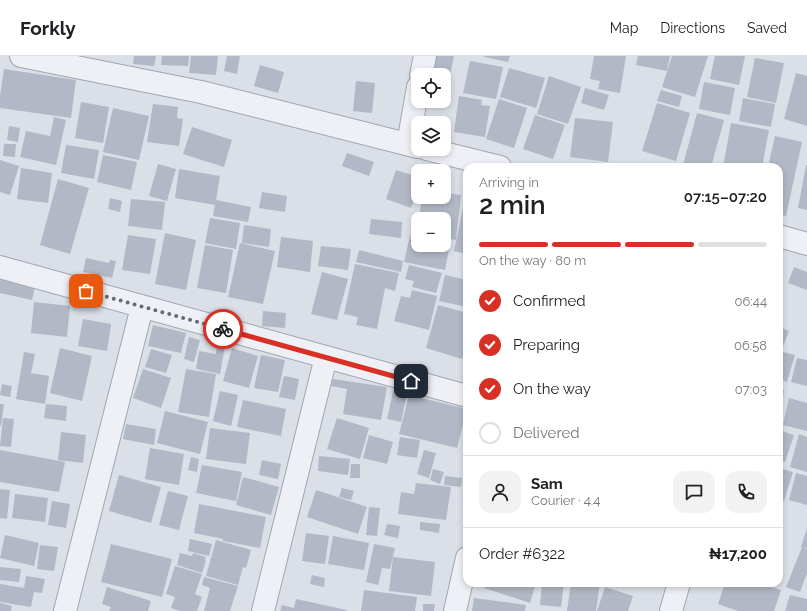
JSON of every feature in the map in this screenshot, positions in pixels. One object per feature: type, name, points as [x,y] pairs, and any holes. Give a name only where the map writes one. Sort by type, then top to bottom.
[{"type":"street","points":[[21,56],[201,92],[411,145]]},
{"type":"street","points":[[422,68],[425,56]]},
{"type":"street","points":[[451,155],[484,163]]},
{"type":"street","points":[[783,237],[807,244]]},
{"type":"street","points":[[0,267],[463,395]]},
{"type":"street","points":[[65,611],[142,307]]},
{"type":"street","points":[[263,611],[326,357]]},
{"type":"street","points":[[455,611],[463,576]]},
{"type":"street","points":[[671,611],[678,587]]},
{"type":"building","points":[[134,56],[156,56],[154,66],[133,64]]},
{"type":"building","points":[[162,56],[189,56],[188,66],[161,65]]},
{"type":"building","points":[[191,56],[218,56],[216,75],[189,73]]},
{"type":"building","points":[[227,56],[240,56],[237,74],[224,71]]},
{"type":"building","points":[[435,56],[454,56],[451,70],[451,68],[432,68]]},
{"type":"building","points":[[484,56],[510,56],[508,62]]},
{"type":"building","points":[[594,56],[626,56],[620,93],[598,89],[600,81],[590,79]]},
{"type":"building","points":[[638,56],[670,56],[667,71],[636,65]]},
{"type":"building","points":[[672,56],[708,56],[695,97],[662,87]]},
{"type":"building","points":[[715,56],[745,56],[739,85],[710,79]]},
{"type":"building","points":[[755,58],[784,63],[776,103],[747,97]]},
{"type":"building","points":[[470,61],[503,67],[496,99],[463,93]]},
{"type":"building","points":[[260,65],[284,72],[278,93],[254,86]]},
{"type":"building","points":[[509,68],[545,78],[536,108],[500,97]]},
{"type":"building","points":[[4,69],[76,80],[71,118],[0,108],[0,96]]},
{"type":"building","points":[[796,73],[807,76],[807,126],[784,119]]},
{"type":"building","points":[[549,76],[581,87],[568,124],[537,114]]},
{"type":"building","points":[[356,81],[375,83],[372,113],[353,111]]},
{"type":"building","points":[[704,82],[735,88],[730,115],[699,109]]},
{"type":"building","points":[[585,88],[609,95],[604,110],[581,103]]},
{"type":"building","points":[[661,90],[682,96],[679,107],[657,101]]},
{"type":"building","points":[[459,96],[482,100],[481,105],[490,106],[485,137],[454,132]]},
{"type":"building","points":[[743,98],[775,104],[771,127],[739,121]]},
{"type":"building","points":[[499,99],[527,108],[514,148],[486,139]]},
{"type":"building","points":[[81,102],[109,107],[103,143],[75,138]]},
{"type":"building","points":[[657,103],[690,113],[676,161],[642,151]]},
{"type":"building","points":[[153,104],[178,107],[177,118],[183,119],[179,146],[147,142]]},
{"type":"building","points":[[113,108],[149,116],[139,160],[103,152]]},
{"type":"building","points":[[697,113],[724,120],[712,163],[684,163]]},
{"type":"building","points":[[535,115],[565,125],[553,159],[523,149]]},
{"type":"building","points":[[54,117],[66,120],[56,165],[20,157],[26,131],[50,136]]},
{"type":"building","points":[[575,118],[613,122],[608,162],[570,157]]},
{"type":"building","points":[[731,123],[769,130],[763,163],[724,163]]},
{"type":"building","points":[[9,126],[20,128],[18,142],[7,140]]},
{"type":"building","points":[[192,127],[232,140],[224,167],[183,154]]},
{"type":"building","points":[[775,136],[802,142],[786,216],[783,215],[783,163],[769,163]]},
{"type":"building","points":[[4,144],[16,144],[15,157],[3,156]]},
{"type":"building","points":[[66,145],[99,150],[94,179],[61,173]]},
{"type":"building","points":[[347,153],[374,162],[369,176],[342,166]]},
{"type":"building","points":[[103,155],[137,162],[131,190],[97,182]]},
{"type":"building","points":[[0,160],[19,166],[10,195],[0,192]]},
{"type":"building","points":[[158,164],[176,169],[167,201],[149,196]]},
{"type":"building","points":[[807,165],[807,210],[798,208]]},
{"type":"building","points":[[21,168],[52,173],[48,203],[17,199]]},
{"type":"building","points":[[179,169],[220,176],[216,200],[251,207],[248,222],[213,216],[215,205],[175,198]]},
{"type":"building","points":[[396,170],[411,175],[411,204],[412,204],[411,208],[386,199]]},
{"type":"building","points":[[58,179],[89,188],[70,254],[40,245]]},
{"type":"building","points":[[262,192],[287,196],[285,212],[259,208]]},
{"type":"building","points":[[451,194],[461,195],[456,240],[451,239],[451,212],[420,212],[421,204],[451,204]]},
{"type":"building","points":[[110,198],[122,201],[120,212],[108,209]]},
{"type":"building","points":[[131,199],[165,202],[162,230],[128,226]]},
{"type":"building","points":[[463,208],[463,253],[454,251]]},
{"type":"building","points":[[210,218],[240,223],[236,249],[205,243]]},
{"type":"building","points":[[371,219],[402,222],[401,238],[369,234]]},
{"type":"building","points":[[244,225],[271,229],[269,247],[242,243]]},
{"type":"building","points":[[165,233],[196,240],[186,290],[155,284]]},
{"type":"building","points":[[128,235],[156,239],[150,274],[122,270]]},
{"type":"building","points":[[410,236],[411,252],[448,252],[445,270],[404,262]]},
{"type":"building","points":[[281,237],[313,241],[310,272],[277,267]]},
{"type":"building","points":[[240,243],[275,251],[263,304],[228,297]]},
{"type":"building","points":[[205,245],[233,250],[226,293],[197,288]]},
{"type":"building","points":[[321,246],[351,249],[348,270],[318,266]]},
{"type":"building","points":[[359,250],[403,261],[401,272],[356,262]]},
{"type":"building","points":[[86,258],[109,263],[110,260],[116,261],[112,278],[83,272]]},
{"type":"building","points":[[355,264],[399,273],[395,291],[385,288],[377,329],[356,325],[358,317],[344,314]]},
{"type":"building","points":[[409,265],[442,273],[436,293],[412,287],[414,281],[405,279]]},
{"type":"building","points":[[794,267],[807,272],[807,290],[788,283]]},
{"type":"building","points":[[322,272],[348,279],[337,320],[311,314]]},
{"type":"building","points":[[0,274],[36,282],[32,300],[0,293]]},
{"type":"building","points":[[445,275],[463,279],[463,306],[439,301]]},
{"type":"building","points":[[412,290],[437,296],[429,330],[394,321],[401,296],[410,298]]},
{"type":"building","points":[[34,302],[70,306],[67,337],[31,333]]},
{"type":"building","points":[[438,305],[463,312],[462,359],[426,348]]},
{"type":"building","points":[[263,311],[286,313],[285,328],[262,326]]},
{"type":"building","points":[[83,319],[111,324],[107,351],[78,346]]},
{"type":"building","points":[[153,325],[186,333],[181,353],[148,346]]},
{"type":"building","points":[[783,329],[789,331],[783,346]]},
{"type":"building","points":[[189,337],[200,340],[194,362],[184,359]]},
{"type":"building","points":[[217,344],[225,346],[220,374],[196,369],[199,351],[216,354]]},
{"type":"building","points":[[60,348],[92,356],[82,401],[50,393]]},
{"type":"building","points":[[232,348],[258,356],[249,388],[223,381]]},
{"type":"building","points":[[151,349],[172,355],[166,373],[145,367]]},
{"type":"building","points":[[24,352],[35,354],[31,373],[49,376],[45,404],[16,399]]},
{"type":"building","points":[[783,352],[795,355],[787,382],[783,380]]},
{"type":"building","points":[[261,355],[285,360],[278,392],[254,388]]},
{"type":"building","points":[[797,358],[807,360],[807,386],[791,382]]},
{"type":"building","points":[[143,369],[171,378],[161,408],[133,398]]},
{"type":"building","points":[[186,369],[216,374],[209,417],[178,412]]},
{"type":"building","points":[[284,376],[299,379],[295,400],[279,397]]},
{"type":"building","points":[[333,379],[387,387],[381,420],[343,414],[347,389],[331,386]]},
{"type":"building","points":[[2,384],[12,386],[10,397],[0,395]]},
{"type":"building","points":[[394,387],[408,389],[401,422],[387,419]]},
{"type":"building","points":[[220,391],[238,395],[231,426],[213,421]]},
{"type":"building","points":[[409,395],[463,408],[463,425],[457,448],[399,434]]},
{"type":"building","points":[[789,398],[807,403],[807,431],[783,425]]},
{"type":"building","points":[[243,400],[286,409],[281,436],[237,427]]},
{"type":"building","points":[[0,404],[4,404],[1,426],[0,426]]},
{"type":"building","points":[[46,404],[67,406],[66,421],[44,418]]},
{"type":"building","points":[[165,411],[208,422],[200,454],[157,443]]},
{"type":"building","points":[[3,418],[14,419],[11,447],[0,446]]},
{"type":"building","points":[[337,418],[369,428],[360,459],[327,449]]},
{"type":"building","points":[[126,424],[156,429],[154,445],[123,439]]},
{"type":"building","points":[[210,428],[250,433],[246,464],[206,459]]},
{"type":"building","points":[[783,431],[794,435],[785,462],[783,461]]},
{"type":"building","points":[[61,432],[86,435],[83,463],[58,460]]},
{"type":"building","points":[[799,434],[807,437],[807,472],[790,467]]},
{"type":"building","points":[[369,435],[393,442],[387,464],[363,458]]},
{"type":"building","points":[[400,437],[420,440],[417,458],[397,455]]},
{"type":"building","points":[[150,448],[184,454],[179,485],[145,479]]},
{"type":"building","points":[[0,450],[65,462],[59,492],[0,482]]},
{"type":"building","points":[[424,450],[436,453],[429,478],[417,474]]},
{"type":"building","points":[[319,456],[350,459],[348,475],[318,471]]},
{"type":"building","points":[[191,457],[199,459],[197,472],[188,470]]},
{"type":"building","points":[[262,460],[281,464],[278,479],[259,475]]},
{"type":"building","points":[[351,464],[360,464],[360,478],[350,478]]},
{"type":"building","points":[[202,465],[242,472],[236,501],[196,493]]},
{"type":"building","points":[[433,469],[444,472],[440,484],[430,480]]},
{"type":"building","points":[[783,469],[793,472],[783,501]]},
{"type":"building","points":[[796,473],[807,476],[807,505],[789,500]]},
{"type":"building","points":[[119,475],[161,487],[151,523],[109,511]]},
{"type":"building","points":[[445,476],[462,478],[461,487],[444,485]]},
{"type":"building","points":[[243,477],[279,487],[271,515],[236,505]]},
{"type":"building","points":[[416,483],[451,487],[446,520],[398,514],[401,492],[414,494]]},
{"type":"building","points":[[342,488],[354,491],[351,500],[339,497]]},
{"type":"building","points":[[0,489],[10,490],[7,519],[0,518]]},
{"type":"building","points":[[316,490],[367,507],[358,534],[307,517]]},
{"type":"building","points":[[168,491],[188,496],[179,530],[159,525]]},
{"type":"building","points":[[15,494],[48,498],[45,522],[12,518]]},
{"type":"building","points":[[52,501],[70,504],[66,528],[48,525]]},
{"type":"building","points":[[199,504],[266,517],[260,548],[223,541],[223,539],[194,533]]},
{"type":"building","points":[[369,507],[380,508],[377,536],[366,535]]},
{"type":"building","points":[[420,522],[440,524],[439,533],[420,530]]},
{"type":"building","points":[[387,524],[400,526],[398,538],[384,535]]},
{"type":"building","points":[[807,528],[807,548],[801,547]]},
{"type":"building","points":[[306,533],[329,536],[325,564],[302,561]]},
{"type":"building","points":[[5,535],[39,543],[34,566],[0,558]]},
{"type":"building","points":[[333,536],[369,543],[364,570],[328,564]]},
{"type":"building","points":[[190,539],[212,544],[209,556],[188,551]]},
{"type":"building","points":[[216,540],[251,550],[246,568],[243,567],[238,585],[206,576]]},
{"type":"building","points":[[111,544],[172,559],[162,597],[101,582]]},
{"type":"building","points":[[374,544],[395,548],[390,569],[382,568],[378,585],[366,582]]},
{"type":"building","points":[[40,545],[58,547],[54,571],[37,569]]},
{"type":"building","points":[[802,547],[807,549],[807,573],[800,592],[786,587]]},
{"type":"building","points":[[180,553],[192,556],[193,553],[206,557],[202,573],[177,565]]},
{"type":"building","points":[[393,557],[435,562],[431,596],[389,591]]},
{"type":"building","points":[[175,566],[202,574],[195,594],[202,597],[197,611],[180,611],[171,608],[175,597],[166,594]]},
{"type":"building","points":[[0,567],[21,569],[19,582],[0,580]]},
{"type":"building","points":[[312,575],[325,578],[324,587],[310,584]]},
{"type":"building","points":[[26,576],[45,579],[42,593],[34,592],[31,607],[0,602],[0,584],[24,588]]},
{"type":"building","points":[[204,577],[238,586],[230,611],[204,611],[210,588],[202,585]]},
{"type":"building","points":[[107,587],[151,601],[148,611],[109,611],[111,607],[102,604]]},
{"type":"building","points":[[484,587],[535,587],[530,603]]},
{"type":"building","points":[[542,587],[564,587],[561,607],[540,605]]},
{"type":"building","points":[[570,587],[599,587],[596,611],[567,611]]},
{"type":"building","points":[[605,587],[633,596],[628,611],[597,611]]},
{"type":"building","points":[[724,587],[772,587],[781,590],[774,611],[738,611],[718,604]]},
{"type":"building","points":[[364,590],[417,597],[415,611],[361,611]]},
{"type":"building","points":[[790,595],[807,599],[807,611],[785,611]]},
{"type":"building","points":[[474,598],[526,605],[525,611],[472,611]]},
{"type":"building","points":[[296,599],[347,611],[280,611],[282,605],[294,608]]},
{"type":"building","points":[[0,603],[12,606],[11,611],[0,611]]},
{"type":"building","points":[[423,604],[435,604],[434,611],[423,611]]},
{"type":"way so far","points":[[86,291],[223,329]]},
{"type":"route","points":[[223,329],[411,381]]}]
